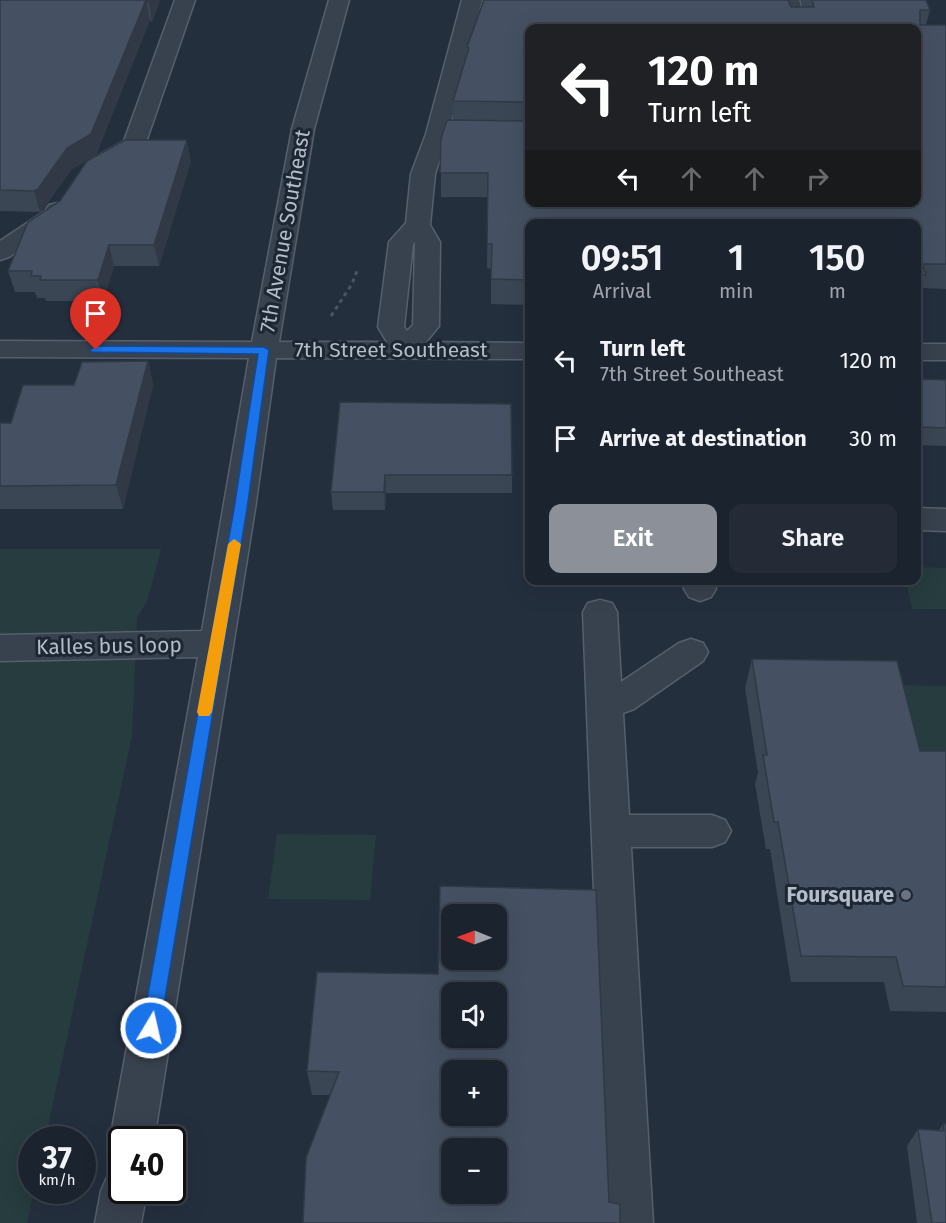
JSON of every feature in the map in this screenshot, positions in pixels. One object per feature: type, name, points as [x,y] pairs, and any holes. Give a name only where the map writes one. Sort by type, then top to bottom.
[{"type":"street","points":[[0,252],[54,216],[76,183],[134,145],[185,0]]},
{"type":"street","name":"7th Avenue Southeast","points":[[134,1126],[303,129],[339,0]]},
{"type":"street","points":[[405,350],[426,326],[428,242],[418,225],[423,174],[437,134],[472,0]]},
{"type":"street","points":[[789,0],[797,24]]},
{"type":"street","points":[[437,134],[460,134]]},
{"type":"street","name":"7th Street Southeast","points":[[0,349],[525,351]]},
{"type":"street","points":[[921,352],[946,352]]},
{"type":"street","points":[[921,519],[946,520]]},
{"type":"street","points":[[600,612],[630,1223]]},
{"type":"street","name":"Kalles bus loop","points":[[0,648],[217,644]]},
{"type":"street","points":[[604,698],[622,699],[691,652]]},
{"type":"street","points":[[611,831],[712,831]]},
{"type":"street","points":[[118,1223],[122,1204]]},
{"type":"path","points":[[329,319],[352,284],[357,271]]},
{"type":"green space","points":[[0,549],[161,549],[148,599],[137,618],[132,736],[48,1126],[18,1126],[18,1204],[31,1204],[27,1223],[0,1223]]},
{"type":"green space","points":[[921,567],[946,568],[946,609],[912,609],[907,585],[921,585]]},
{"type":"green space","points":[[895,685],[946,686],[946,767],[915,766]]},
{"type":"green space","points":[[277,834],[376,835],[370,900],[268,899]]},
{"type":"building","points":[[0,0],[146,0],[91,134],[67,148],[38,189],[34,191],[0,190]]},
{"type":"building","points":[[484,0],[788,0],[791,7],[814,7],[812,0],[926,0],[930,10],[920,10],[920,24],[525,24],[525,102],[453,101],[469,48],[467,47]]},
{"type":"building","points":[[921,25],[946,25],[946,264],[922,264],[926,275],[921,275],[921,219],[525,219],[525,280],[491,279],[492,244],[487,244],[488,173],[440,173],[441,139],[447,120],[525,121],[525,207],[921,207]]},
{"type":"building","points":[[125,140],[187,140],[154,245],[109,245],[98,280],[40,280],[41,276],[31,276],[32,271],[8,271],[28,222],[60,201],[87,161]]},
{"type":"building","points":[[148,361],[116,485],[0,486],[0,423],[11,423],[23,385],[74,385],[82,362]]},
{"type":"building","points":[[921,379],[946,380],[946,428],[921,427]]},
{"type":"building","points":[[340,402],[511,404],[512,475],[385,475],[384,492],[331,492]]},
{"type":"building","points":[[752,659],[897,661],[920,751],[946,751],[946,987],[903,986],[896,957],[801,956],[778,822],[774,822],[763,755],[767,755]]},
{"type":"building","points":[[440,886],[596,890],[609,1202],[620,1204],[620,1223],[303,1223],[306,1158],[339,1072],[307,1071],[317,972],[438,974]]},
{"type":"building","points":[[943,1124],[946,1124],[946,1223],[932,1223],[918,1129],[944,1131]]},
{"type":"slow traffic","points":[[204,712],[234,544]]},
{"type":"place","name":"Foursquare","points":[[906,895]]},
{"type":"route","points":[[96,350],[264,350],[240,509],[151,1028]]}]
